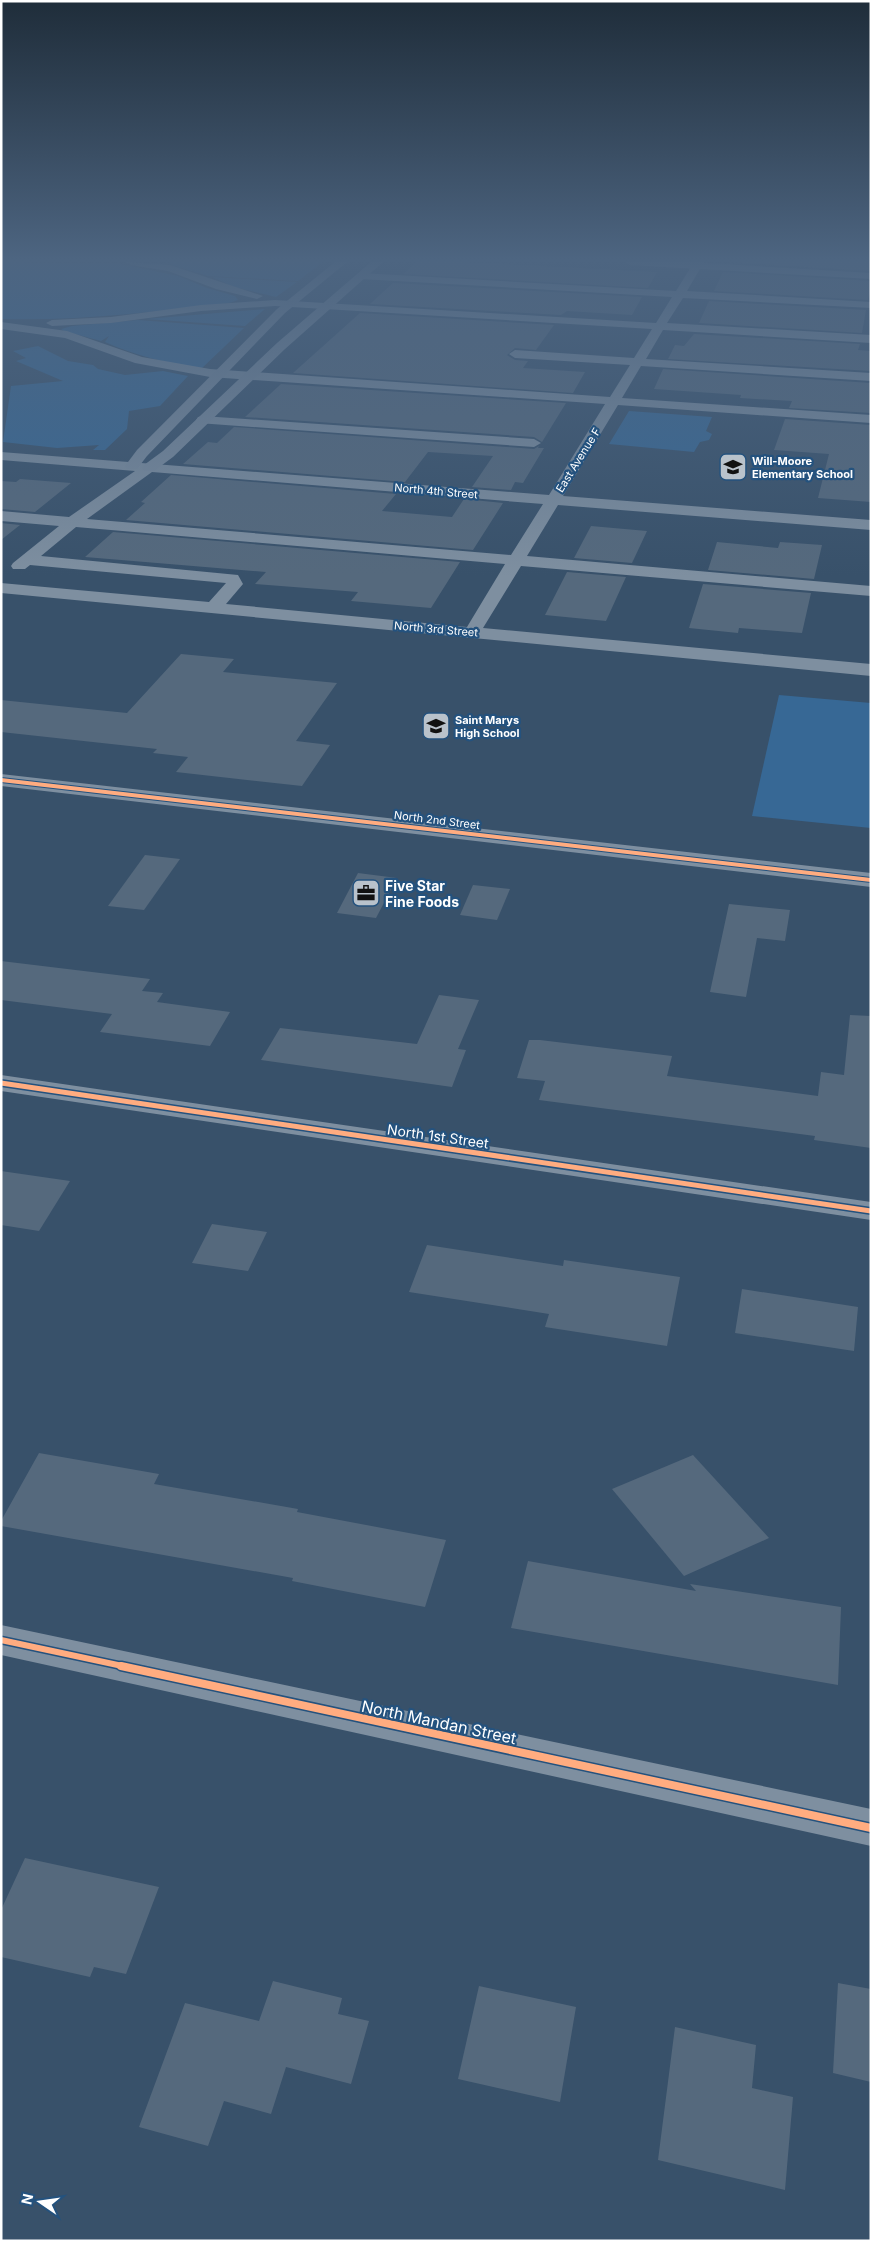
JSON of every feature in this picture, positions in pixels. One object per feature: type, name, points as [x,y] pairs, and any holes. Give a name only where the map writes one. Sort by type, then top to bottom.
[{"type":"main road","points":[[132,466],[226,367]]},
{"type":"main road","points":[[149,468],[168,454],[259,367]]},
{"type":"street","points":[[177,367],[219,374],[871,419]]},
{"type":"street","name":"East Avenue F","points":[[447,649],[468,632],[517,561],[635,367]]},
{"type":"street","points":[[710,367],[871,377]]},
{"type":"street","points":[[203,420],[534,443]]},
{"type":"street","name":"North 4th Street","points":[[1,456],[871,525]]},
{"type":"street","points":[[75,520],[132,466]]},
{"type":"street","points":[[1,581],[75,520],[149,468]]},
{"type":"street","points":[[1,516],[75,520],[517,561],[871,591]]},
{"type":"street","points":[[664,574],[672,557]]},
{"type":"street","points":[[26,560],[232,579],[235,584],[213,608]]},
{"type":"street","name":"North 3rd Street","points":[[1,588],[871,670]]},
{"type":"street","points":[[378,642],[391,625]]},
{"type":"street","name":"North 2nd Street","points":[[1,780],[871,880]]},
{"type":"street","name":"North 1st Street","points":[[1,1083],[871,1211]]},
{"type":"street","name":"North Mandan Street","points":[[1,1640],[871,1828]]},
{"type":"shaded area","points":[[29,367],[95,367],[125,375],[163,371],[188,376],[160,406],[129,411],[127,429],[105,450],[93,450],[99,445],[57,448],[3,442],[11,386],[63,381]]},
{"type":"shaded area","points":[[188,367],[203,367],[201,369]]},
{"type":"shaded area","points":[[629,411],[712,417],[706,431],[712,434],[709,440],[700,442],[694,452],[609,444]]},
{"type":"shaded area","points":[[779,695],[871,703],[871,828],[752,816]]},
{"type":"building","points":[[300,367],[524,367],[523,368],[585,372],[573,393],[293,373]]},
{"type":"building","points":[[797,367],[871,367],[871,371]]},
{"type":"building","points":[[663,369],[871,383],[871,413],[789,408],[792,401],[740,398],[741,395],[654,389]]},
{"type":"building","points":[[281,384],[566,403],[542,442],[534,437],[245,417]]},
{"type":"building","points":[[785,419],[871,425],[871,502],[818,498],[829,454],[774,450]]},
{"type":"building","points":[[234,427],[534,449],[539,446],[538,448],[544,448],[523,483],[515,482],[511,490],[472,487],[493,456],[428,452],[405,482],[183,464],[208,442],[217,443]]},
{"type":"building","points":[[171,475],[396,494],[382,511],[452,517],[464,499],[503,503],[473,550],[126,520],[145,503],[141,502]]},
{"type":"building","points":[[20,479],[71,483],[35,512],[1,509],[1,481],[16,482]]},
{"type":"building","points":[[1,523],[20,525],[1,540]]},
{"type":"building","points":[[591,526],[647,531],[632,563],[574,558]]},
{"type":"building","points":[[113,532],[460,562],[431,608],[351,601],[358,592],[255,584],[266,572],[85,557]]},
{"type":"building","points":[[717,542],[778,548],[780,542],[822,545],[814,579],[708,570]]},
{"type":"building","points":[[567,572],[626,577],[606,621],[545,615]]},
{"type":"building","points":[[703,584],[811,593],[802,633],[739,628],[738,633],[689,628]]},
{"type":"building","points":[[181,654],[234,659],[223,672],[337,683],[296,741],[330,745],[302,786],[176,772],[188,757],[153,753],[157,749],[1,732],[1,700],[127,713]]},
{"type":"building","points":[[145,855],[180,859],[144,910],[108,906]]},
{"type":"building","points":[[358,873],[397,878],[376,918],[337,913]]},
{"type":"building","points":[[473,885],[510,889],[497,920],[460,915]]},
{"type":"building","points":[[729,904],[790,910],[785,941],[757,938],[746,997],[710,992]]},
{"type":"building","points":[[1,961],[150,979],[142,991],[163,993],[157,1002],[230,1012],[210,1046],[100,1032],[112,1014],[1,1000]]},
{"type":"building","points":[[439,995],[479,1000],[458,1049],[466,1050],[452,1087],[261,1060],[280,1028],[417,1044]]},
{"type":"building","points":[[850,1015],[871,1016],[871,1148],[814,1140],[815,1136],[539,1100],[545,1081],[517,1078],[529,1040],[540,1040],[672,1056],[667,1076],[818,1096],[821,1072],[844,1075]]},
{"type":"building","points":[[1,1171],[70,1181],[39,1231],[1,1225]]},
{"type":"building","points":[[212,1224],[267,1232],[248,1271],[192,1263]]},
{"type":"building","points":[[427,1245],[563,1266],[564,1260],[680,1277],[667,1346],[545,1327],[549,1314],[409,1292]]},
{"type":"building","points":[[742,1289],[858,1307],[854,1351],[735,1333]]},
{"type":"building","points":[[39,1453],[159,1474],[154,1484],[298,1509],[297,1512],[446,1540],[425,1607],[292,1581],[293,1578],[1,1526],[1,1521]]},
{"type":"building","points":[[693,1455],[769,1538],[684,1576],[612,1489]]},
{"type":"building","points":[[528,1561],[696,1591],[690,1584],[841,1607],[838,1685],[511,1628]]},
{"type":"building","points":[[25,1858],[159,1887],[126,1974],[94,1967],[90,1977],[1,1957],[1,1910]]},
{"type":"building","points":[[273,1981],[342,1998],[338,2014],[369,2021],[351,2084],[286,2067],[271,2114],[224,2101],[208,2146],[139,2127],[185,2003],[259,2021]]},
{"type":"building","points":[[838,1983],[871,1989],[871,2082],[833,2073]]},
{"type":"building","points":[[479,1986],[576,2007],[560,2102],[458,2079]]},
{"type":"building","points":[[675,2027],[756,2045],[752,2088],[793,2097],[785,2190],[658,2160]]},
{"type":"cycle path","points":[[1,780],[871,880]]},
{"type":"cycle path","points":[[1,1083],[871,1211]]},
{"type":"cycle path","points":[[1,1640],[871,1828]]},
{"type":"place","name":"Will-Moore Elementary School","points":[[733,467]]},
{"type":"place","name":"Saint Marys High School","points":[[436,726]]},
{"type":"place","name":"Five Star Fine Foods","points":[[366,893]]}]
